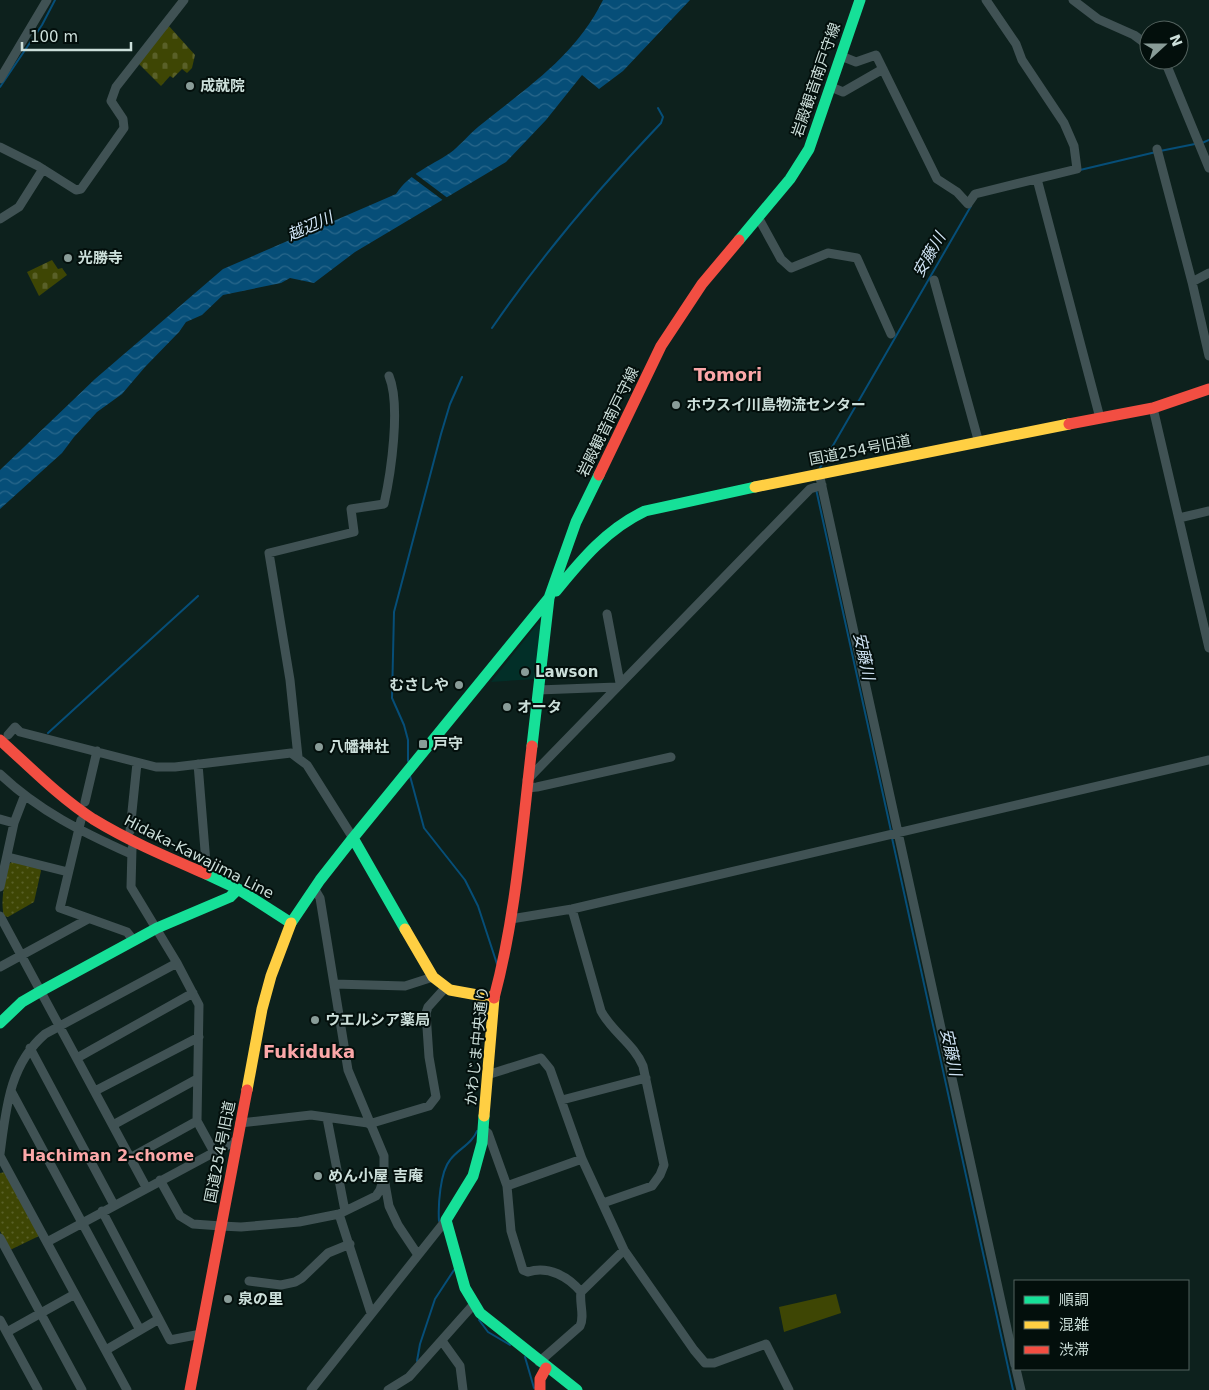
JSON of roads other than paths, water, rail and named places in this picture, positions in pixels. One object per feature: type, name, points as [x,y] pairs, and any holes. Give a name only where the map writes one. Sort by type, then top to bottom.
[{"type":"main road","name":"岩殿観音南戸守線","points":[[353,838],[549,598],[576,522],[662,346],[680,315],[702,284],[790,179],[808,149],[860,0]]},
{"type":"main road","name":"国道254号旧道","points":[[549,598],[596,544],[616,526],[633,516],[664,506],[819,473],[1153,408],[1209,389]]},
{"type":"main road","name":"かわじま中央通り","points":[[446,1220],[473,1176],[482,1143],[494,998],[504,960],[511,919],[549,598]]},
{"type":"main road","name":"Hidaka-Kawajima Line","points":[[4,737],[78,809],[238,890],[291,923]]},
{"type":"main road","points":[[291,923],[314,888],[353,838],[433,977],[446,987],[470,995],[494,998]]},
{"type":"main road","points":[[0,1022],[22,1002],[41,991],[157,928],[221,902],[238,890]]},
{"type":"main road","name":"国道254号旧道","points":[[190,1390],[262,1009],[291,923]]},
{"type":"main road","points":[[446,1220],[465,1288],[474,1304],[489,1322],[577,1390]]},
{"type":"main road","points":[[540,1390],[543,1365]]},
{"type":"street","points":[[0,79],[47,0]]},
{"type":"street","points":[[0,147],[43,169],[76,190],[81,189],[124,128],[123,120],[111,101],[116,87],[184,0]]},
{"type":"street","points":[[841,56],[856,62],[876,55],[937,179],[957,192],[968,204],[975,194],[1076,169],[1074,146],[1064,123],[1022,60],[1016,44],[986,0]]},
{"type":"street","points":[[1073,0],[1098,19],[1139,39]]},
{"type":"street","points":[[831,87],[844,92],[883,69]]},
{"type":"street","points":[[1169,70],[1209,168]]},
{"type":"street","points":[[1157,150],[1192,282],[1209,356]]},
{"type":"street","points":[[0,219],[15,211],[43,169]]},
{"type":"street","points":[[1037,178],[1100,418]]},
{"type":"street","points":[[758,217],[781,259],[791,268],[828,253],[857,258],[891,334]]},
{"type":"street","points":[[1192,282],[1209,273]]},
{"type":"street","points":[[934,280],[978,443]]},
{"type":"street","points":[[298,757],[290,680],[270,553],[354,532],[351,509],[384,504],[392,466],[394,444],[393,403],[389,376]]},
{"type":"street","points":[[1153,408],[1209,648]]},
{"type":"street","points":[[819,473],[1014,1360]]},
{"type":"street","points":[[671,757],[537,788],[527,784],[619,685],[810,490],[822,486]]},
{"type":"street","points":[[1179,518],[1209,511]]},
{"type":"street","points":[[607,614],[619,685]]},
{"type":"street","points":[[538,690],[619,685]]},
{"type":"street","points":[[4,737],[15,726],[20,732],[156,767],[198,764],[286,752],[298,757],[310,770],[353,838]]},
{"type":"street","points":[[85,802],[96,751]]},
{"type":"street","points":[[511,919],[572,909],[1209,760]]},
{"type":"street","points":[[137,763],[131,854],[131,887],[157,928],[200,1005],[197,1120],[214,1152]]},
{"type":"street","points":[[198,764],[206,863],[204,873]]},
{"type":"street","points":[[0,774],[24,797],[79,829],[131,854]]},
{"type":"street","points":[[0,887],[14,823],[24,797]]},
{"type":"street","points":[[0,820],[14,823]]},
{"type":"street","points":[[81,820],[60,908],[127,932],[134,941]]},
{"type":"street","points":[[8,857],[68,872]]},
{"type":"street","points":[[314,888],[320,898],[346,1062],[368,1123],[383,1151],[384,1178],[389,1203],[398,1225],[418,1255]]},
{"type":"street","points":[[572,909],[601,1011],[607,1023],[638,1054],[646,1078],[664,1165],[652,1186],[603,1203]]},
{"type":"street","points":[[0,916],[146,1188]]},
{"type":"street","points":[[0,967],[88,919]]},
{"type":"street","points":[[127,1390],[0,1155],[11,1091],[23,1057],[30,1048],[45,1034],[177,963]]},
{"type":"street","points":[[334,984],[405,986],[433,977]]},
{"type":"street","points":[[240,1123],[312,1115],[368,1123],[429,1106],[436,1097],[429,1057],[426,1013],[428,1007],[446,987]]},
{"type":"street","points":[[77,1058],[194,993]]},
{"type":"street","points":[[95,1091],[198,1037]]},
{"type":"street","points":[[30,1048],[114,1205]]},
{"type":"street","points":[[487,1075],[541,1058],[550,1069],[582,1159],[624,1250],[640,1276],[705,1363],[714,1363],[766,1344],[790,1390]]},
{"type":"street","points":[[562,1100],[646,1078]]},
{"type":"street","points":[[113,1125],[197,1079]]},
{"type":"street","points":[[11,1091],[140,1330]]},
{"type":"street","points":[[328,1118],[342,1213],[371,1313]]},
{"type":"street","points":[[130,1158],[197,1120]]},
{"type":"street","points":[[484,1130],[488,1134],[507,1186],[506,1199],[511,1231],[523,1270],[528,1272],[537,1269],[562,1275],[569,1279],[581,1292]]},
{"type":"street","points":[[46,1242],[237,1140]]},
{"type":"street","points":[[507,1186],[582,1159]]},
{"type":"street","points":[[160,1180],[180,1216],[193,1224],[241,1227],[299,1222],[342,1213],[376,1196],[384,1178]]},
{"type":"street","points":[[376,1196],[389,1203]]},
{"type":"street","points":[[102,1211],[170,1340],[201,1334]]},
{"type":"street","points":[[313,1389],[446,1220]]},
{"type":"street","points":[[0,1238],[82,1390]]},
{"type":"street","points":[[249,1281],[281,1285],[295,1282],[302,1278],[328,1252],[350,1244]]},
{"type":"street","points":[[543,1365],[580,1326],[582,1321],[579,1304],[581,1292],[624,1250]]},
{"type":"street","points":[[6,1332],[75,1294]]},
{"type":"street","points":[[388,1390],[408,1377],[474,1304]]},
{"type":"street","points":[[106,1350],[160,1319]]},
{"type":"street","points":[[0,1320],[38,1390]]},
{"type":"street","points":[[442,1341],[460,1366],[463,1390]]},
{"type":"street","points":[[1016,1370],[1021,1390]]},
{"type":"water","points":[[603,0],[690,0],[623,71],[599,89],[582,75],[546,120],[506,162],[355,252],[314,283],[290,278],[281,283],[223,295],[202,315],[186,322],[122,394],[97,412],[62,453],[0,509],[0,470],[95,379],[223,269],[396,194],[414,175],[454,150],[478,127],[548,70],[578,38],[592,20]]},
{"type":"waterway","points":[[0,87],[42,25],[55,0]]},
{"type":"waterway","points":[[492,328],[572,222],[661,123],[663,117],[658,108]]},
{"type":"waterway","name":"安藤川","points":[[1202,143],[1209,140]]},
{"type":"waterway","name":"安藤川","points":[[1160,151],[1195,144]]},
{"type":"waterway","name":"安藤川","points":[[1080,170],[1156,152]]},
{"type":"waterway","name":"安藤川","points":[[820,468],[971,206]]},
{"type":"waterway","points":[[408,761],[408,740],[404,725],[392,698],[394,612],[441,434],[450,404],[462,377]]},
{"type":"waterway","name":"安藤川","points":[[816,489],[891,831]]},
{"type":"waterway","points":[[48,733],[198,596]]},
{"type":"waterway","points":[[410,776],[424,828],[465,880],[478,906],[497,964]]},
{"type":"waterway","name":"安藤川","points":[[892,838],[1013,1390]]},
{"type":"waterway","points":[[439,1221],[440,1189],[444,1172],[453,1156],[475,1136],[477,1131]]},
{"type":"waterway","points":[[417,1361],[420,1344],[435,1299],[454,1270]]},
{"type":"waterway","points":[[479,1320],[488,1332],[510,1345]]},
{"type":"waterway","points":[[525,1357],[534,1388]]},
{"type":"place","name":"成就院","points":[[190,86]]},
{"type":"place","name":"光勝寺","points":[[68,258]]},
{"type":"place","name":"ホウスイ川島物流センター","points":[[676,405]]},
{"type":"place","name":"Lawson","points":[[525,672]]},
{"type":"place","name":"むさしや","points":[[459,685]]},
{"type":"place","name":"オータ","points":[[507,707]]},
{"type":"place","name":"戸守","points":[[423,744]]},
{"type":"place","name":"八幡神社","points":[[319,747]]},
{"type":"place","name":"ウエルシア薬局","points":[[315,1020]]},
{"type":"place","name":"めん小屋 吉庵","points":[[318,1176]]},
{"type":"place","name":"泉の里","points":[[228,1299]]},
{"type":"district","name":"Tomori","points":[[728,374]]},
{"type":"district","name":"Fukiduka","points":[[309,1051]]},
{"type":"district","name":"Hachiman 2-chome","points":[[108,1155]]},
{"type":"water label","name":"越辺川","points":[[310,226]]}]
